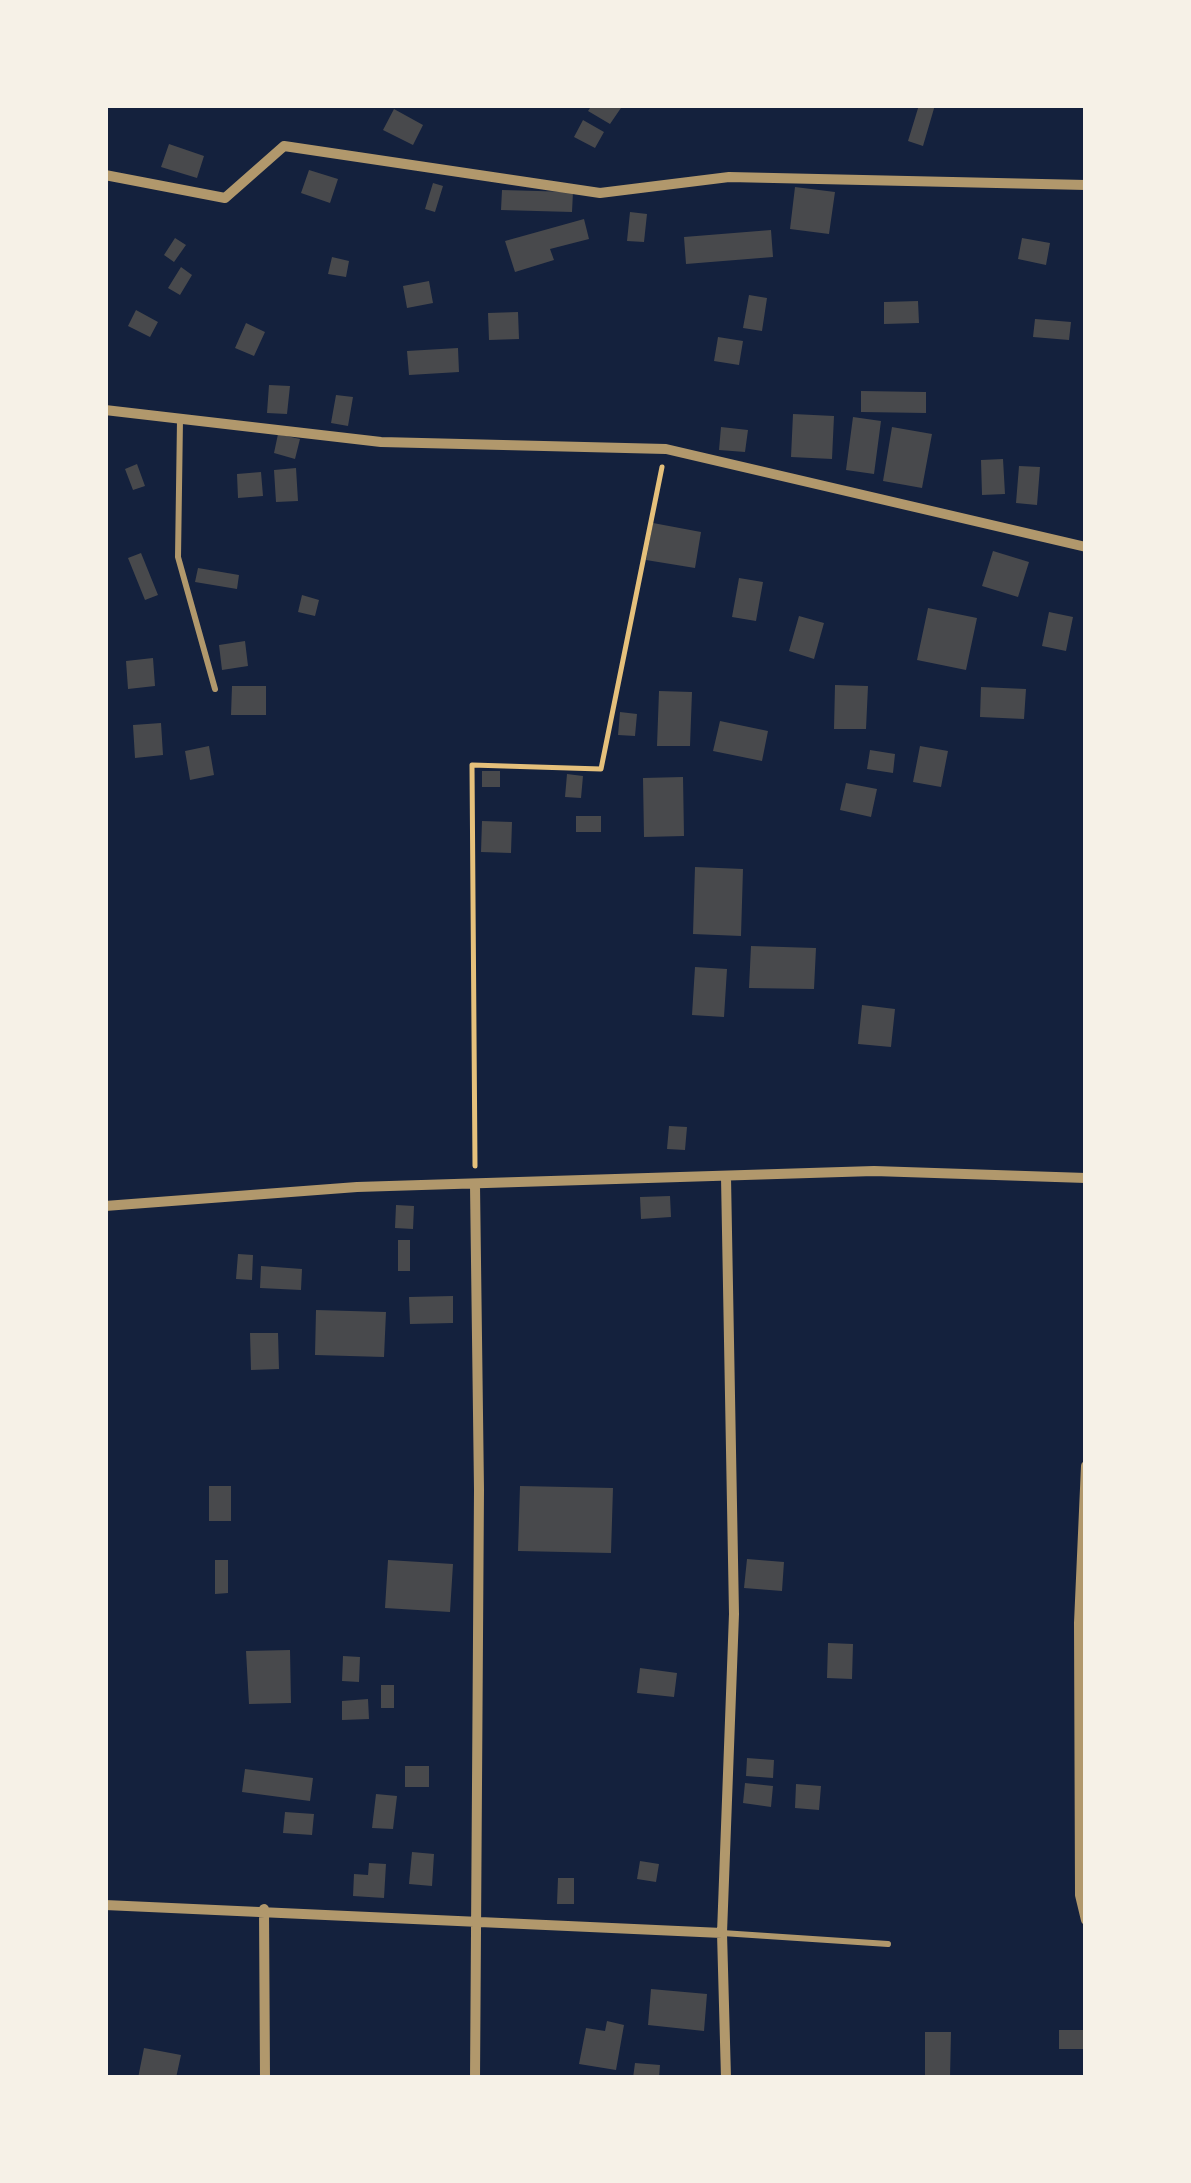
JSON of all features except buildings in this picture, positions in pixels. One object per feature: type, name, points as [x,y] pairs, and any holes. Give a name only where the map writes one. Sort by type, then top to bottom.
[{"type":"street","points":[[105,174],[225,198],[284,146],[600,193],[729,177],[1086,186]]},
{"type":"street","points":[[105,410],[382,442],[666,449],[1086,547]]},
{"type":"street","points":[[105,1206],[357,1187],[874,1170],[1086,1178]]},
{"type":"street","points":[[726,1177],[734,1614],[722,1933],[726,2078]]},
{"type":"street","points":[[475,1185],[475,2078]]},
{"type":"street","points":[[1086,1466],[1080,1623],[1080,1895],[1086,1920]]},
{"type":"street","points":[[105,1905],[264,1909],[722,1933]]},
{"type":"street","points":[[264,1909],[265,2078]]},
{"type":"lane","points":[[180,418],[178,557],[215,690]]},
{"type":"lane","points":[[722,1933],[888,1944]]},
{"type":"path","points":[[475,1185],[472,766],[601,769],[666,449]]}]
